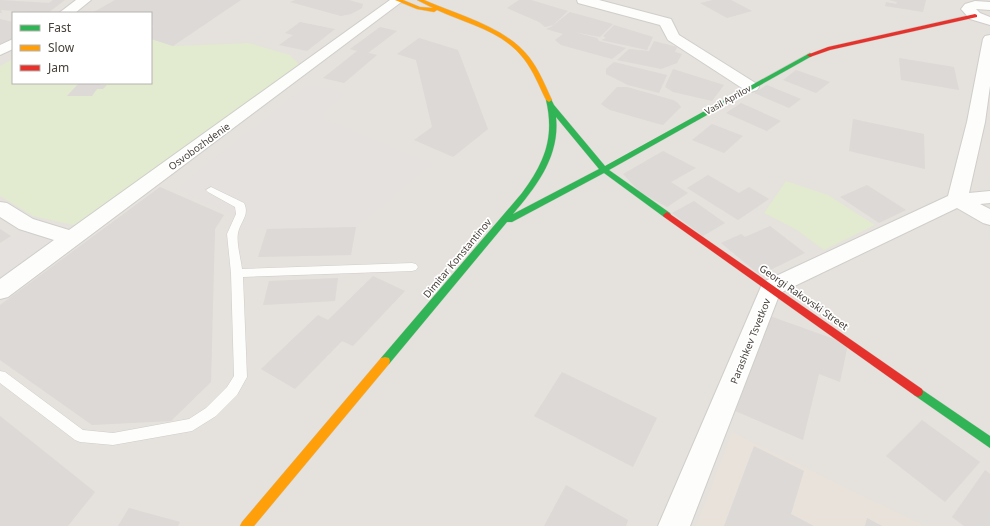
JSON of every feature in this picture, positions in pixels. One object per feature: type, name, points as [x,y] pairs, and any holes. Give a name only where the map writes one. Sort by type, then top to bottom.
[{"type":"street","points":[[67,12],[85,0]]},
{"type":"street","points":[[398,0],[419,8],[442,11]]},
{"type":"street","name":"Osvobozhdenie","points":[[2,288],[398,0]]},
{"type":"street","points":[[420,0],[442,11]]},
{"type":"street","points":[[583,0],[666,22],[673,38],[751,87]]},
{"type":"street","points":[[982,0],[990,5]]},
{"type":"street","points":[[969,8],[976,5],[990,5]]},
{"type":"street","points":[[969,8],[990,21]]},
{"type":"street","name":"Vasil Aprilov","points":[[498,226],[604,170],[808,56],[969,8]]},
{"type":"street","name":"Dimitar Konstantinov","points":[[246,526],[522,199],[534,184],[544,165],[554,133],[551,106],[538,75],[525,55],[508,39],[483,26],[442,11]]},
{"type":"street","points":[[990,38],[976,122],[957,200],[990,218]]},
{"type":"street","points":[[0,50],[12,44]]},
{"type":"street","name":"Georgi Rakovski Street","points":[[551,106],[604,170],[990,443]]},
{"type":"street","name":"Parashkev Tsvetkov","points":[[674,526],[771,288],[957,200],[990,197]]},
{"type":"street","points":[[0,208],[26,224],[71,238]]},
{"type":"lane","points":[[0,376],[80,436],[112,439],[192,425],[210,412],[232,391],[241,376],[237,273],[232,234],[241,214],[240,205],[211,190]]},
{"type":"lane","points":[[237,273],[412,267]]},
{"type":"shaded area","points":[[0,0],[990,0],[990,526],[0,526]]},
{"type":"shaded area","points":[[308,84],[346,93],[320,117],[433,164],[356,227],[237,229],[241,218],[176,189]]},
{"type":"shaded area","points":[[22,231],[57,239],[0,283],[0,246]]},
{"type":"shaded area","points":[[732,432],[921,524],[923,526],[696,526]]},
{"type":"green space","points":[[152,39],[173,46],[249,43],[290,55],[299,64],[293,73],[90,229],[33,216],[0,196],[0,66],[12,60],[12,84],[152,84]]},
{"type":"green space","points":[[786,181],[828,195],[875,225],[824,250],[797,230],[764,213]]},
{"type":"building","points":[[0,0],[49,3],[53,0],[65,0],[49,12],[1,10],[2,13],[0,13]]},
{"type":"building","points":[[115,0],[241,0],[173,46],[152,39],[152,27],[154,26],[152,26],[152,12],[94,12]]},
{"type":"building","points":[[295,0],[349,0],[363,4],[362,8],[351,14],[341,16],[290,2]]},
{"type":"building","points":[[519,0],[531,0],[568,11],[553,25],[545,27],[539,22],[507,8]]},
{"type":"building","points":[[713,0],[731,0],[752,11],[727,18],[700,3]]},
{"type":"building","points":[[889,0],[926,0],[923,12],[885,6],[886,2],[896,4],[897,2]]},
{"type":"building","points":[[570,12],[613,24],[600,37],[574,32],[597,38],[599,41],[626,48],[612,59],[561,45],[555,40],[563,34],[546,29],[551,27]]},
{"type":"building","points":[[0,19],[12,22],[12,41],[0,47]]},
{"type":"building","points":[[300,22],[335,29],[307,51],[279,45],[293,35],[285,33]]},
{"type":"building","points":[[614,25],[653,37],[647,50],[601,40],[606,38],[603,36]]},
{"type":"building","points":[[380,27],[397,31],[368,53],[377,55],[344,83],[323,78],[357,51],[350,49]]},
{"type":"building","points":[[419,38],[458,50],[488,129],[453,157],[414,140],[432,127],[416,60],[397,54]]},
{"type":"building","points":[[654,41],[677,47],[675,52],[682,54],[677,63],[661,69],[617,60],[629,49],[649,51]]},
{"type":"building","points":[[899,58],[954,67],[959,90],[901,80]]},
{"type":"building","points":[[614,62],[667,75],[659,93],[628,85],[606,74],[606,69]]},
{"type":"building","points":[[673,69],[724,85],[712,101],[673,92],[665,87]]},
{"type":"building","points":[[796,70],[830,82],[816,93],[783,80]]},
{"type":"building","points":[[78,84],[107,85],[103,89],[97,89],[92,96],[67,96]]},
{"type":"building","points":[[767,85],[801,99],[789,108],[754,93]]},
{"type":"building","points":[[617,87],[627,87],[673,100],[681,107],[663,125],[610,110],[601,104]]},
{"type":"building","points":[[741,103],[781,121],[767,131],[726,113]]},
{"type":"building","points":[[853,119],[924,134],[925,169],[849,151]]},
{"type":"building","points":[[712,124],[743,136],[724,153],[692,140]]},
{"type":"building","points":[[663,151],[696,168],[671,182],[688,193],[667,207],[640,192],[623,174]]},
{"type":"building","points":[[708,175],[739,193],[749,187],[769,199],[738,220],[687,188]]},
{"type":"building","points":[[867,185],[906,210],[879,223],[840,197]]},
{"type":"building","points":[[160,187],[224,215],[215,229],[211,382],[171,421],[92,425],[0,360],[0,305]]},
{"type":"building","points":[[694,201],[725,223],[703,236],[672,213]]},
{"type":"building","points":[[770,226],[805,253],[760,275],[721,243],[741,234],[745,237]]},
{"type":"building","points":[[356,227],[351,255],[258,257],[267,229]]},
{"type":"building","points":[[0,229],[11,236],[0,243]]},
{"type":"building","points":[[373,276],[405,291],[353,346],[342,341],[295,389],[261,369],[318,315],[328,320]]},
{"type":"building","points":[[338,278],[335,301],[263,305],[269,281]]},
{"type":"building","points":[[767,315],[848,344],[840,382],[819,374],[803,440],[735,411]]},
{"type":"building","points":[[562,372],[657,418],[633,467],[534,416]]},
{"type":"building","points":[[0,416],[95,492],[68,526],[0,526]]},
{"type":"building","points":[[922,420],[980,462],[945,502],[886,456]]},
{"type":"building","points":[[754,446],[804,471],[791,514],[814,526],[724,526]]},
{"type":"building","points":[[985,470],[990,474],[990,526],[964,526],[952,517]]},
{"type":"building","points":[[566,485],[628,520],[626,526],[544,526]]},
{"type":"building","points":[[129,508],[180,522],[178,526],[118,526]]},
{"type":"building","points":[[867,518],[882,526],[865,526]]},
{"type":"traffic: fast","points":[[509,220],[604,170],[810,55]]},
{"type":"traffic: fast","points":[[385,361],[525,195],[540,173],[550,150],[552,138],[552,113],[549,100]]},
{"type":"traffic: fast","points":[[551,106],[604,170],[667,215]]},
{"type":"traffic: fast","points":[[918,392],[990,443]]},
{"type":"traffic: slow","points":[[398,0],[419,8],[434,10]]},
{"type":"traffic: slow","points":[[420,0],[481,26],[512,43],[526,57],[538,75],[549,100]]},
{"type":"traffic: slow","points":[[246,526],[385,361]]},
{"type":"traffic: jam","points":[[810,55],[828,49],[975,16]]},
{"type":"traffic: jam","points":[[667,215],[918,392]]}]
